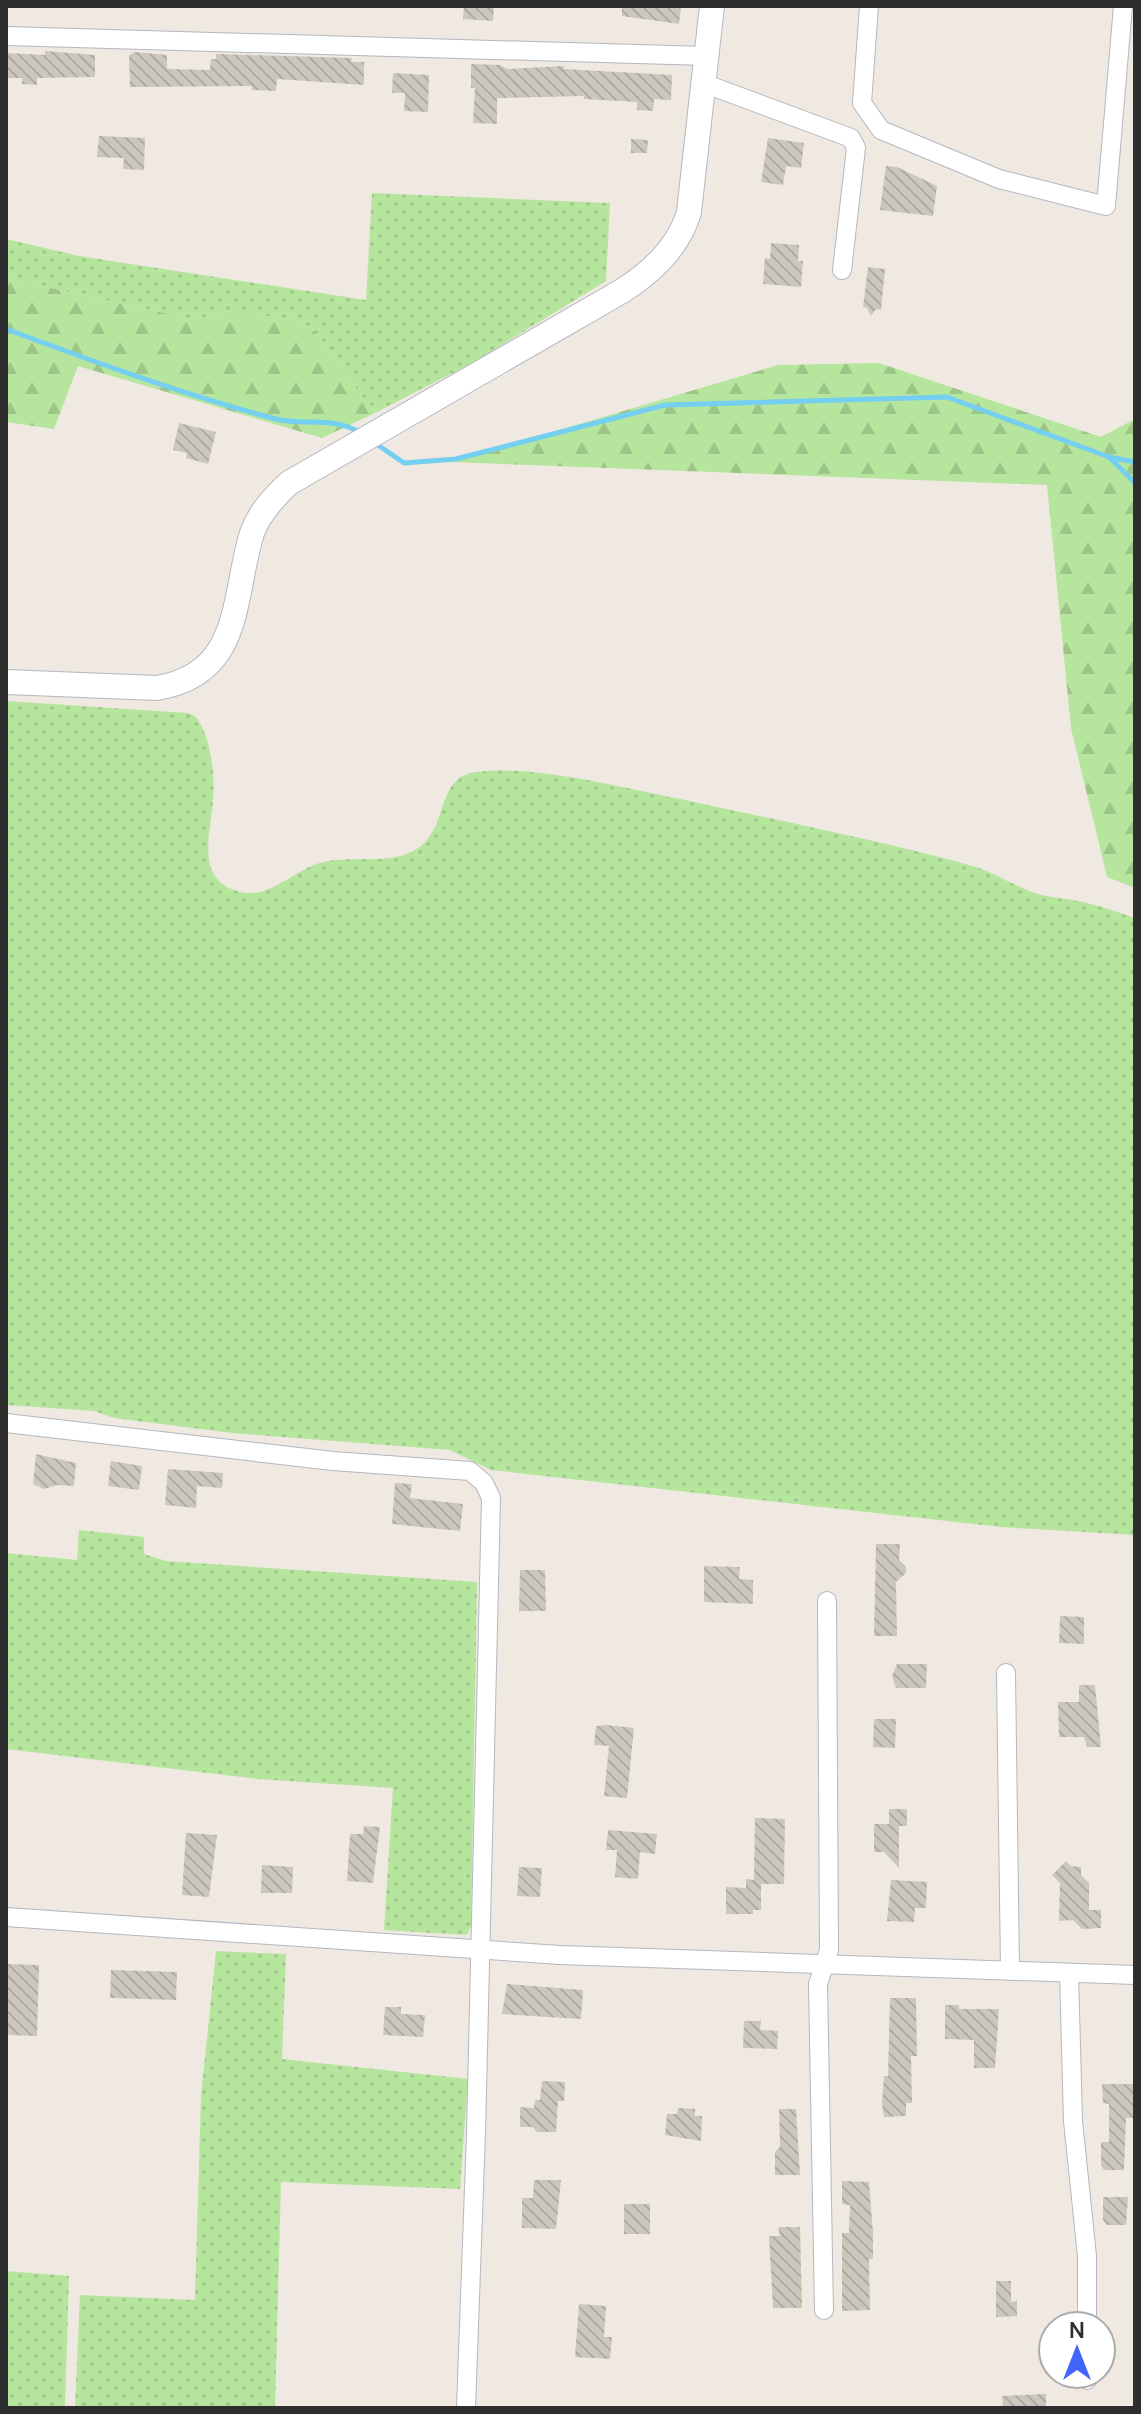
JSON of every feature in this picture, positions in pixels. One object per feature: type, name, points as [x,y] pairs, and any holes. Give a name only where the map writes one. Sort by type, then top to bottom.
[{"type":"street","points":[[6,682],[157,688],[180,683],[199,672],[215,658],[228,637],[253,531],[289,483],[622,291],[665,255],[680,235],[689,212],[712,6]]},
{"type":"street","points":[[869,6],[862,103],[881,130],[999,179],[1106,206],[1123,6]]},
{"type":"street","points":[[6,36],[706,56]]},
{"type":"street","points":[[703,83],[851,138],[856,148],[842,270]]},
{"type":"street","points":[[6,1423],[333,1461],[470,1471],[484,1483],[491,1498],[466,2408]]},
{"type":"street","points":[[824,2310],[818,1984],[829,1950],[827,1601]]},
{"type":"street","points":[[1006,1673],[1010,1971]]},
{"type":"street","points":[[6,1917],[729,1963],[1135,1975]]},
{"type":"street","points":[[1069,1973],[1073,2121],[1087,2256],[1087,2310]]},
{"type":"green space","points":[[372,193],[610,203],[606,281],[472,363],[375,413],[314,332],[294,320],[228,311],[195,320],[6,278],[6,239],[79,256],[366,300]]},
{"type":"green space","points":[[6,278],[195,320],[228,311],[294,320],[314,332],[375,413],[322,438],[78,366],[54,429],[6,422]]},
{"type":"green space","points":[[879,363],[1101,437],[1135,419],[1135,888],[1107,877],[1071,728],[1047,485],[452,462],[778,365]]},
{"type":"green space","points":[[6,701],[188,713],[196,717],[205,734],[212,768],[209,860],[219,881],[243,892],[266,890],[323,862],[391,858],[416,850],[433,832],[449,790],[456,782],[464,775],[498,770],[550,774],[606,784],[861,838],[969,865],[1035,893],[1089,904],[1135,918],[1135,1535],[1001,1527],[491,1470],[450,1450],[232,1433],[114,1418],[94,1411],[6,1405]]},
{"type":"green space","points":[[79,1530],[144,1537],[144,1554],[166,1561],[477,1582],[471,1926],[467,1935],[384,1930],[393,1788],[258,1779],[6,1749],[6,1553],[77,1560]]},
{"type":"green space","points":[[216,1951],[286,1954],[282,2059],[468,2079],[460,2189],[281,2182],[275,2408],[75,2408],[80,2295],[195,2300],[201,2096]]},
{"type":"green space","points":[[6,2271],[69,2276],[65,2408],[6,2408]]},
{"type":"building","points":[[464,6],[494,6],[493,21],[463,19]]},
{"type":"building","points":[[622,6],[681,6],[679,24],[622,16]]},
{"type":"building","points":[[45,51],[95,55],[95,77],[37,78],[37,85],[22,84],[22,78],[6,78],[6,53],[45,55]]},
{"type":"building","points":[[135,52],[167,55],[167,69],[210,70],[211,59],[216,59],[216,54],[352,58],[351,62],[364,62],[364,85],[277,79],[276,91],[252,90],[252,86],[130,87],[129,55]]},
{"type":"building","points":[[471,64],[500,65],[507,69],[564,66],[564,69],[672,75],[671,100],[654,99],[653,111],[637,110],[637,102],[584,99],[584,96],[497,98],[497,124],[473,123],[475,88],[471,88]]},
{"type":"building","points":[[393,73],[429,75],[428,112],[404,111],[405,93],[392,93]]},
{"type":"building","points":[[99,136],[145,138],[144,170],[123,169],[124,158],[97,157]]},
{"type":"building","points":[[768,138],[804,143],[801,168],[786,166],[783,185],[761,182]]},
{"type":"building","points":[[631,139],[648,140],[647,153],[631,153]]},
{"type":"building","points":[[886,166],[897,167],[937,186],[933,216],[880,210]]},
{"type":"building","points":[[771,243],[799,245],[798,261],[803,261],[801,287],[763,284],[765,258],[770,259]]},
{"type":"building","points":[[868,267],[885,269],[881,310],[876,309],[871,316],[863,307]]},
{"type":"building","points":[[179,423],[216,432],[208,464],[186,458],[187,453],[173,450]]},
{"type":"building","points":[[36,1454],[76,1463],[74,1486],[57,1485],[44,1489],[33,1484]]},
{"type":"building","points":[[111,1461],[142,1466],[139,1490],[108,1486]]},
{"type":"building","points":[[168,1469],[223,1473],[222,1488],[197,1486],[196,1508],[165,1505]]},
{"type":"building","points":[[395,1483],[412,1484],[410,1498],[463,1504],[460,1531],[392,1524]]},
{"type":"building","points":[[876,1544],[900,1544],[899,1560],[906,1567],[906,1573],[896,1582],[897,1636],[874,1636]]},
{"type":"building","points":[[704,1566],[740,1567],[739,1579],[753,1580],[753,1604],[704,1602]]},
{"type":"building","points":[[520,1570],[545,1570],[546,1611],[519,1611]]},
{"type":"building","points":[[1060,1616],[1084,1617],[1084,1644],[1059,1643]]},
{"type":"building","points":[[897,1664],[927,1664],[926,1688],[896,1688],[892,1676]]},
{"type":"building","points":[[1079,1685],[1095,1685],[1101,1747],[1087,1747],[1084,1737],[1059,1737],[1058,1702],[1079,1702]]},
{"type":"building","points":[[874,1719],[896,1719],[895,1748],[873,1747]]},
{"type":"building","points":[[596,1726],[634,1728],[627,1798],[604,1796],[609,1746],[594,1745]]},
{"type":"building","points":[[889,1809],[907,1809],[907,1826],[899,1826],[899,1868],[884,1852],[874,1852],[874,1824],[889,1824]]},
{"type":"building","points":[[755,1818],[785,1819],[784,1884],[761,1884],[761,1910],[753,1910],[753,1914],[726,1914],[726,1887],[746,1888],[746,1879],[754,1880]]},
{"type":"building","points":[[364,1826],[380,1827],[373,1883],[347,1881],[350,1834],[363,1834]]},
{"type":"building","points":[[608,1830],[657,1834],[655,1854],[640,1852],[638,1879],[615,1877],[617,1850],[606,1850]]},
{"type":"building","points":[[186,1833],[217,1835],[209,1897],[182,1895]]},
{"type":"building","points":[[1066,1861],[1071,1866],[1081,1867],[1081,1875],[1089,1883],[1089,1910],[1101,1910],[1101,1928],[1082,1929],[1073,1920],[1059,1921],[1060,1883],[1052,1875]]},
{"type":"building","points":[[262,1865],[293,1867],[292,1893],[261,1893]]},
{"type":"building","points":[[519,1867],[542,1868],[540,1897],[517,1896]]},
{"type":"building","points":[[891,1880],[927,1882],[926,1908],[915,1908],[914,1922],[887,1921]]},
{"type":"building","points":[[6,1964],[39,1965],[37,2036],[8,2035]]},
{"type":"building","points":[[111,1970],[177,1972],[176,2000],[110,1998]]},
{"type":"building","points":[[507,1984],[583,1990],[581,2019],[502,2014]]},
{"type":"building","points":[[890,1998],[916,1998],[917,2056],[911,2056],[912,2103],[906,2103],[906,2116],[884,2117],[882,2103],[884,2076],[888,2076]]},
{"type":"building","points":[[945,2005],[959,2005],[959,2009],[999,2009],[995,2068],[974,2068],[974,2040],[945,2039]]},
{"type":"building","points":[[385,2007],[401,2007],[401,2014],[425,2015],[423,2037],[383,2035]]},
{"type":"building","points":[[744,2021],[761,2021],[760,2030],[778,2031],[777,2049],[743,2048]]},
{"type":"building","points":[[542,2081],[565,2082],[564,2101],[558,2101],[556,2132],[537,2132],[533,2127],[520,2127],[520,2107],[534,2108],[535,2100],[540,2100]]},
{"type":"building","points":[[1102,2084],[1133,2084],[1133,2118],[1126,2118],[1124,2170],[1104,2170],[1101,2165],[1101,2142],[1109,2142],[1109,2104],[1103,2103]]},
{"type":"building","points":[[678,2108],[695,2109],[695,2116],[702,2116],[701,2141],[665,2135],[667,2114],[677,2114]]},
{"type":"building","points":[[779,2109],[796,2109],[800,2175],[775,2175],[775,2152],[780,2147]]},
{"type":"building","points":[[534,2180],[561,2180],[556,2229],[522,2228],[522,2198],[533,2198]]},
{"type":"building","points":[[842,2181],[869,2182],[873,2233],[873,2259],[869,2259],[870,2310],[842,2311],[842,2233],[849,2233],[850,2205],[842,2204]]},
{"type":"building","points":[[1103,2197],[1128,2197],[1126,2225],[1107,2225],[1103,2220]]},
{"type":"building","points":[[624,2204],[650,2204],[650,2234],[624,2234]]},
{"type":"building","points":[[778,2227],[800,2227],[802,2308],[773,2308],[769,2236],[780,2236]]},
{"type":"building","points":[[996,2281],[1011,2281],[1011,2302],[1017,2301],[1017,2316],[996,2317]]},
{"type":"building","points":[[579,2304],[606,2306],[604,2337],[612,2337],[610,2359],[575,2357]]},
{"type":"building","points":[[1046,2394],[1046,2408],[1003,2408],[1002,2396]]},
{"type":"waterway","points":[[6,329],[242,410],[287,421],[330,423],[360,433]]},
{"type":"waterway","points":[[375,443],[404,463],[456,459],[665,405],[947,397],[1109,457],[1135,483]]},
{"type":"waterway","points":[[1109,457],[1135,462]]}]
